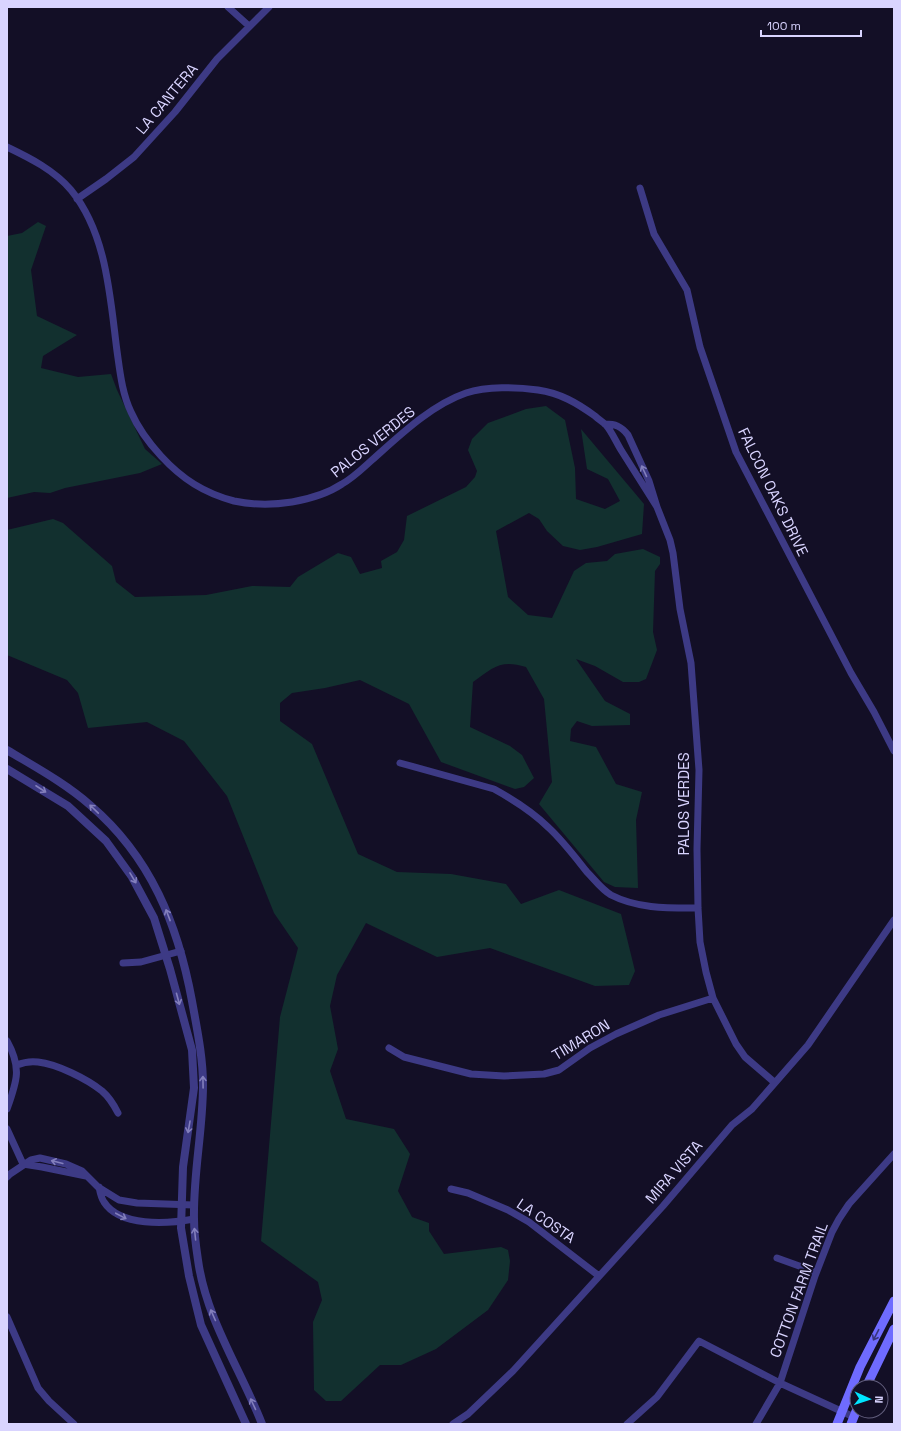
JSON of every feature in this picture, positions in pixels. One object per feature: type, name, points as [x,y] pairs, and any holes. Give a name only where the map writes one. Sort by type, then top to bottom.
[{"type":"main road","points":[[837,1424],[860,1367],[894,1301]]},
{"type":"main road","points":[[870,1379],[894,1329]]},
{"type":"street","points":[[228,7],[249,26]]},
{"type":"street","name":"LA CANTERA","points":[[77,199],[134,157],[178,108],[217,59],[269,7]]},
{"type":"street","name":"PALOS VERDES","points":[[7,147],[48,170],[65,184],[85,212],[93,228],[104,265],[108,283],[121,379],[131,414],[153,448],[173,469],[193,485],[204,491],[235,501],[251,504],[268,504],[303,500],[324,494],[344,484],[397,438],[437,408],[458,396],[479,390],[519,388],[551,392],[564,396],[575,402],[605,424],[657,507]]},
{"type":"street","name":"FALCON OAKS DRIVE","points":[[640,188],[654,234],[687,290],[700,347],[736,452],[833,639],[894,751]]},
{"type":"street","name":"PALOS VERDES","points":[[605,424],[614,424],[623,428],[628,434],[649,481],[670,540],[673,553],[680,609],[691,663],[698,770],[698,908],[702,957],[713,998],[736,1044],[744,1056],[774,1082]]},
{"type":"street","points":[[7,750],[60,782],[90,805],[116,830],[136,856],[156,888],[168,912],[181,951],[201,1054],[203,1084],[202,1119],[194,1205],[198,1262],[203,1287],[210,1308],[262,1424]]},
{"type":"street","points":[[400,763],[494,789],[508,796],[549,828],[599,886],[611,895],[639,905],[660,908],[698,908]]},
{"type":"street","points":[[7,769],[68,806],[106,841],[132,877],[154,918],[192,1050],[194,1088],[185,1152],[181,1222],[189,1276],[201,1325],[246,1424]]},
{"type":"street","name":"MIRA VISTA","points":[[453,1424],[468,1414],[512,1371],[663,1206],[732,1125],[752,1109],[774,1082],[808,1045],[894,920]]},
{"type":"street","points":[[123,963],[141,962],[181,951]]},
{"type":"street","name":"TIMARON","points":[[389,1048],[404,1057],[471,1074],[504,1076],[544,1074],[559,1070],[590,1048],[616,1034],[659,1015],[713,998]]},
{"type":"street","points":[[7,1041],[17,1065],[15,1085],[7,1109]]},
{"type":"street","points":[[17,1065],[27,1061],[39,1062],[67,1071],[102,1091],[110,1099],[118,1113]]},
{"type":"street","points":[[7,1129],[23,1164]]},
{"type":"street","name":"COTTON FARM TRAIL","points":[[756,1424],[780,1383],[816,1272],[832,1232],[839,1219],[861,1190],[894,1154]]},
{"type":"street","points":[[7,1177],[23,1164],[89,1177],[98,1187],[119,1200],[128,1202],[194,1205]]},
{"type":"street","points":[[98,1187],[103,1201],[112,1211],[124,1218],[140,1222],[181,1222],[194,1219]]},
{"type":"street","name":"LA COSTA","points":[[451,1189],[468,1193],[508,1210],[529,1222],[599,1276]]},
{"type":"street","points":[[776,1258],[816,1272]]},
{"type":"street","points":[[7,1317],[38,1388],[49,1401],[74,1424]]},
{"type":"street","points":[[627,1424],[657,1397],[699,1341],[780,1383],[849,1415]]},
{"type":"street","points":[[215,1358],[229,1351]]},
{"type":"green space","points":[[38,222],[46,226],[31,270],[37,316],[77,335],[43,356],[41,368],[78,377],[111,374],[145,449],[162,464],[140,473],[65,488],[50,493],[34,492],[7,498],[7,236],[22,233]]},
{"type":"green space","points":[[546,406],[565,420],[575,468],[576,499],[605,509],[620,501],[608,479],[587,469],[581,429],[644,504],[642,534],[597,547],[580,550],[563,546],[547,531],[539,519],[529,513],[496,531],[508,597],[528,615],[552,618],[574,571],[586,563],[607,561],[615,554],[643,549],[660,557],[660,564],[655,571],[653,632],[657,650],[646,679],[639,682],[623,682],[595,666],[576,659],[605,701],[630,714],[630,725],[592,726],[577,721],[571,729],[570,741],[596,747],[616,784],[642,792],[636,820],[638,888],[615,887],[604,882],[539,804],[552,782],[544,699],[526,667],[510,664],[497,666],[473,682],[470,727],[510,746],[522,755],[534,778],[524,787],[515,789],[441,762],[409,704],[360,680],[325,688],[292,693],[280,703],[280,721],[312,744],[358,854],[397,872],[451,874],[506,884],[521,904],[559,890],[621,914],[635,971],[629,985],[595,986],[490,948],[437,957],[366,923],[337,975],[330,1006],[338,1049],[330,1071],[346,1119],[394,1129],[410,1154],[398,1191],[412,1217],[429,1223],[429,1231],[444,1254],[501,1247],[508,1250],[510,1261],[508,1280],[488,1310],[436,1349],[401,1365],[380,1365],[341,1401],[326,1401],[314,1390],[313,1322],[322,1300],[318,1282],[261,1241],[280,1017],[298,948],[274,913],[227,796],[184,741],[147,722],[88,728],[78,693],[67,680],[7,655],[7,530],[53,519],[63,523],[112,566],[116,582],[135,597],[206,595],[252,586],[290,587],[298,577],[338,553],[351,557],[360,574],[382,568],[381,561],[397,552],[404,540],[407,516],[466,487],[475,477],[477,471],[468,450],[472,439],[488,423],[526,409]]}]
